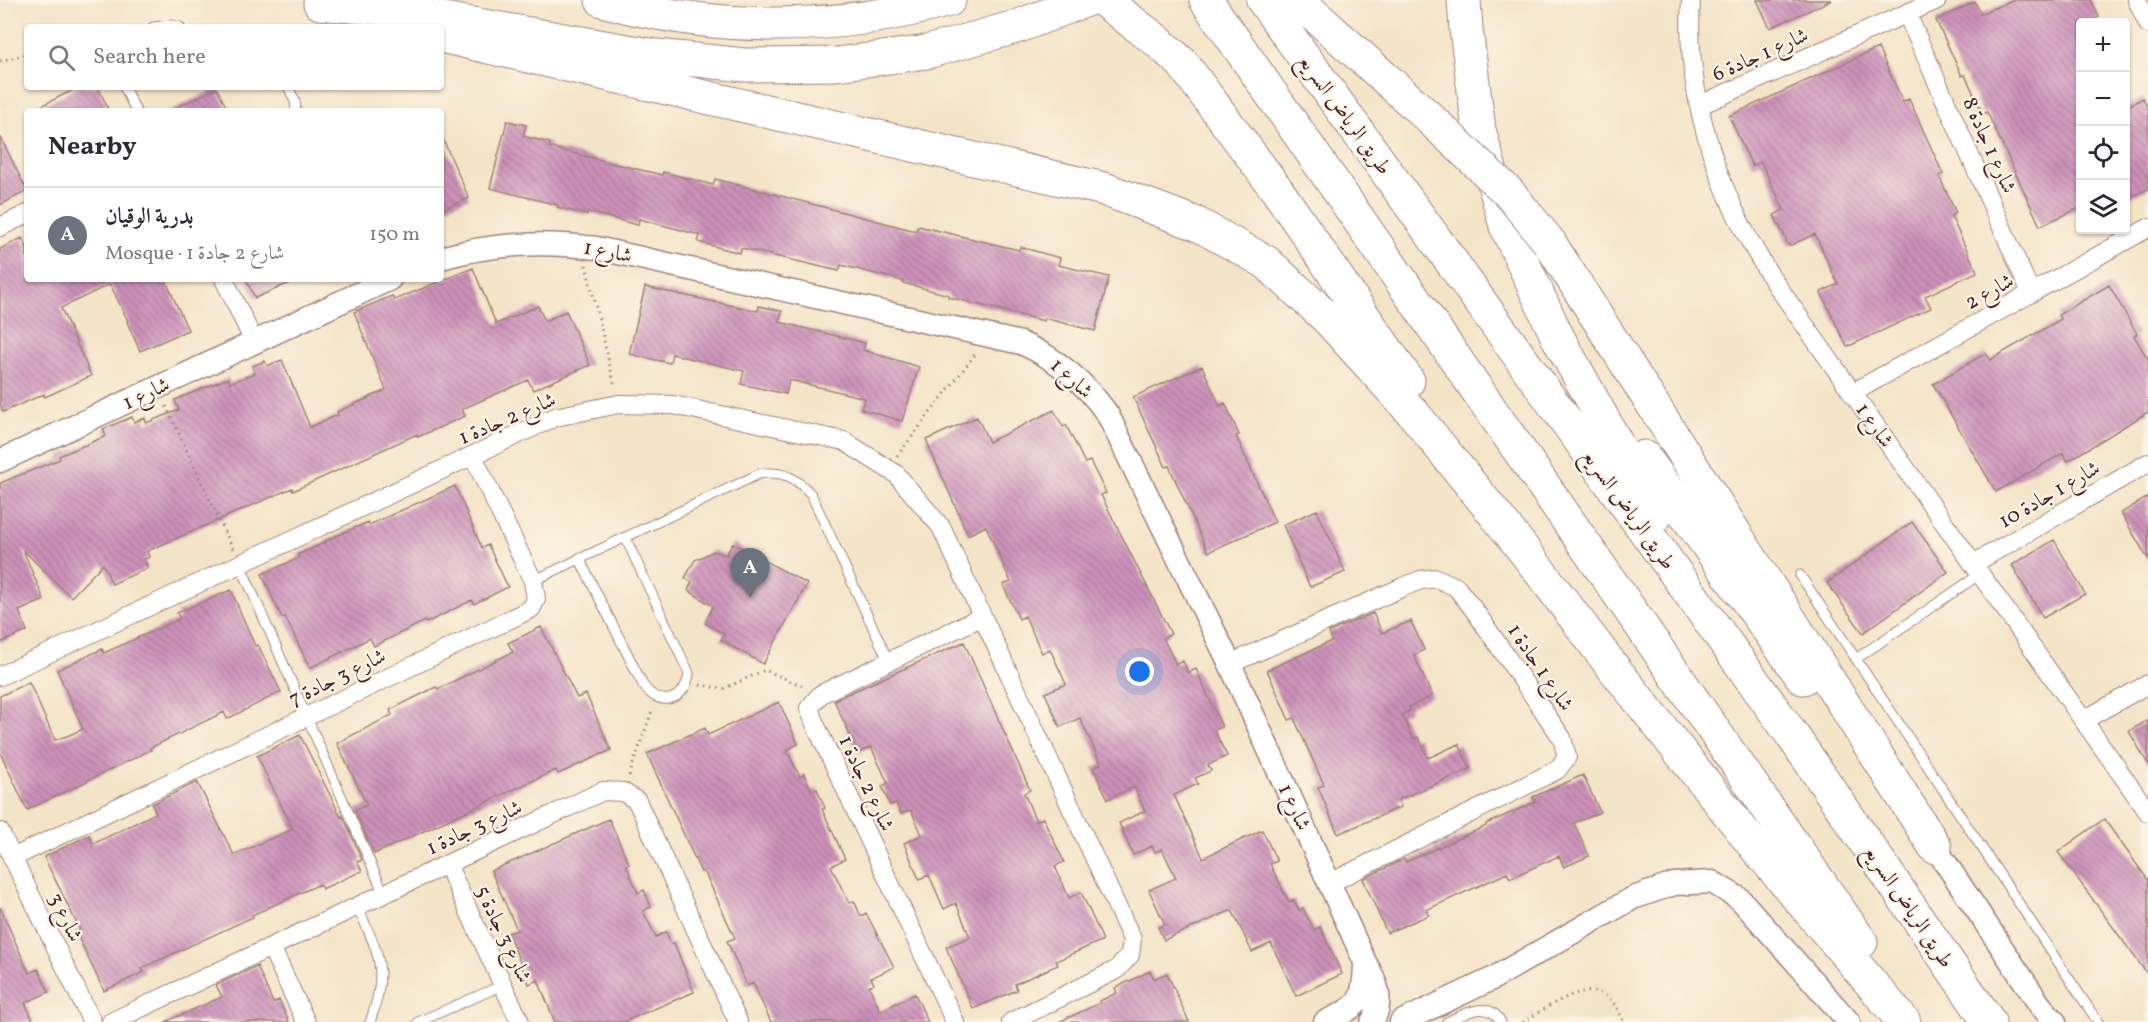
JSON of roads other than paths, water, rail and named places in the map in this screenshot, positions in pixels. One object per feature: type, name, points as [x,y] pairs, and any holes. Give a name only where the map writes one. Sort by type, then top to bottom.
[{"type":"highway","points":[[602,0],[664,15],[738,24],[808,23],[857,19],[912,11],[949,0]]},
{"type":"highway","points":[[313,1],[404,11],[656,56],[745,65],[837,64],[927,52],[1019,26],[1086,0]]},
{"type":"highway","points":[[1103,0],[1182,63],[1277,190],[1519,544]]},
{"type":"highway","name":"طريق الرياض السريع","points":[[1263,0],[1792,735],[1989,1022]]},
{"type":"highway","points":[[1294,0],[1311,12],[1425,114],[1509,193],[1549,242],[1935,847]]},
{"type":"highway","points":[[313,1],[339,11],[390,24]]},
{"type":"highway","points":[[1212,9],[1917,1022]]},
{"type":"highway","points":[[1466,10],[1479,130],[1506,226],[1557,336],[1691,579],[1792,735]]},
{"type":"highway","points":[[444,37],[1104,189],[1197,224],[1266,262],[1327,318],[1413,413],[1519,544],[1608,661],[1757,849],[1904,1022]]},
{"type":"highway","points":[[1557,336],[1899,812],[1935,847]]},
{"type":"street","name":"شارع 1","points":[[1691,0],[1692,43],[1700,105],[1718,171],[1764,268],[2148,812]]},
{"type":"street","name":"شارع 1 جادة 6","points":[[1700,105],[1937,0]]},
{"type":"street","points":[[2137,0],[2148,24]]},
{"type":"street","name":"شارع 1 جادة 8","points":[[1907,14],[2031,293]]},
{"type":"street","points":[[0,227],[24,215]]},
{"type":"street","name":"شارع 2","points":[[1852,393],[2148,228]]},
{"type":"street","name":"شارع 1","points":[[444,257],[486,247],[512,244],[538,243],[596,248],[1021,343],[1052,358],[1082,382],[1096,398],[1118,434],[1230,664],[1365,962],[1375,979],[1378,999],[1372,1022]]},
{"type":"street","points":[[225,282],[254,342]]},
{"type":"street","name":"شارع 1","points":[[0,460],[384,282]]},
{"type":"street","name":"شارع 2 جادة 1","points":[[0,676],[555,417],[619,404],[673,405],[844,441],[896,474],[941,527],[1132,939],[1130,955],[1116,970],[1011,1022]]},
{"type":"street","name":"شارع 3 جادة 7","points":[[12,858],[531,609],[537,599],[533,581],[473,456]]},
{"type":"street","name":"شارع 1 جادة 10","points":[[1976,569],[2148,463]]},
{"type":"street","name":"شارع 1 جادة 1","points":[[1230,664],[1403,587],[1421,580],[1436,578],[1455,587],[1476,611],[1562,738],[1567,757],[1557,770],[1330,883]]},
{"type":"street","points":[[889,662],[981,617]]},
{"type":"street","name":"شارع 2 جادة 1","points":[[889,662],[821,694],[809,708],[955,1022]]},
{"type":"street","points":[[2084,720],[2148,684]]},
{"type":"street","name":"شارع 3 جادة 1","points":[[111,1022],[603,791],[623,792],[637,801],[738,1022]]},
{"type":"street","name":"شارع 3","points":[[0,832],[92,1022]]},
{"type":"street","points":[[1935,847],[2040,1005],[2055,1022]]},
{"type":"street","name":"شارع 3 جادة 5","points":[[447,864],[520,1022]]},
{"type":"street","points":[[1401,1022],[1492,979],[1633,898],[1674,884],[1712,882],[1740,899],[1849,1022]]},
{"type":"street","points":[[271,947],[306,1022]]},
{"type":"street","name":"شارع 1","points":[[1325,1022],[1357,1004],[1362,994],[1365,962]]},
{"type":"lane","points":[[126,90],[134,108]]},
{"type":"lane","points":[[290,90],[296,108]]},
{"type":"lane","points":[[533,581],[759,474],[772,472],[788,474],[800,482],[811,494],[889,662]]},
{"type":"lane","points":[[579,558],[643,685],[657,698],[666,700],[675,697],[688,683],[686,664],[625,537]]},
{"type":"lane","points":[[240,564],[384,894]]},
{"type":"lane","points":[[1856,659],[1976,569]]},
{"type":"lane","points":[[1800,574],[2098,1022]]},
{"type":"lane","points":[[357,906],[377,950],[380,964],[379,992],[370,1022]]},
{"type":"lane","points":[[418,1022],[503,985]]},
{"type":"lane","points":[[1447,1022],[1481,1008],[1490,1010],[1498,1016],[1501,1022]]},
{"type":"place","name":"بدرية الوقيان","points":[[750,598]]}]
